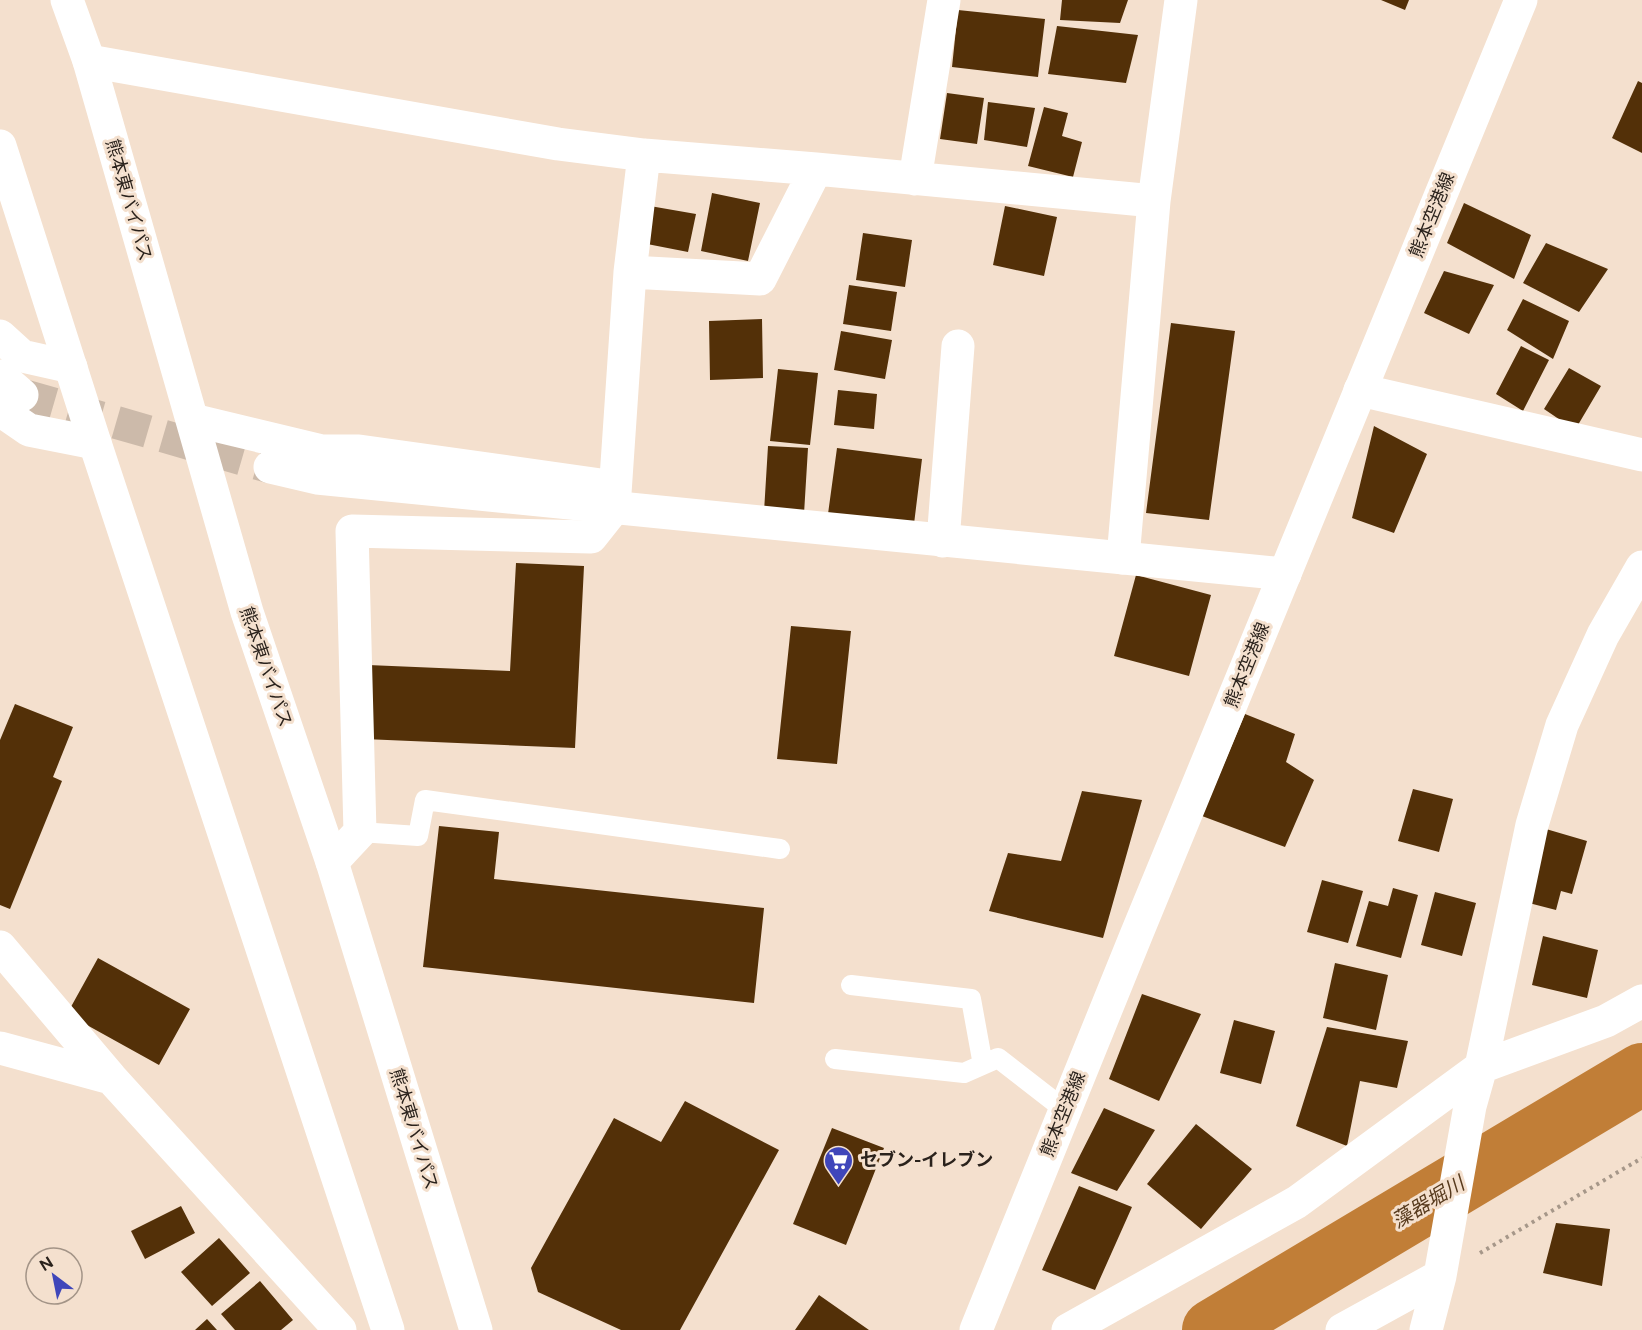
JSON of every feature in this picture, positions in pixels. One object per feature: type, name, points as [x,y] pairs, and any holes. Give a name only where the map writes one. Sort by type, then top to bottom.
[{"type":"main road","name":"熊本東バイパス","points":[[67,0],[89,61],[247,612],[332,862],[476,1330]]},
{"type":"main road","points":[[915,179],[944,0]]},
{"type":"main road","points":[[1123,558],[1154,201],[1181,0]]},
{"type":"main road","name":"熊本空港線","points":[[976,1330],[1521,0]]},
{"type":"main road","points":[[89,61],[558,144],[644,155],[1154,201]]},
{"type":"main road","points":[[0,146],[94,443],[388,1330]]},
{"type":"main road","points":[[332,862],[360,832],[352,531],[591,537],[615,498],[630,272],[644,155]]},
{"type":"main road","points":[[630,272],[760,279],[816,169]]},
{"type":"main road","points":[[0,336],[22,356],[71,367]]},
{"type":"main road","points":[[943,541],[957,346]]},
{"type":"main road","points":[[1360,390],[1642,455]]},
{"type":"main road","points":[[7,394],[29,430],[94,443]]},
{"type":"main road","points":[[193,420],[322,451],[359,451],[615,498],[943,541],[1285,574]]},
{"type":"main road","points":[[270,467],[317,478],[615,498]]},
{"type":"main road","points":[[1426,1330],[1442,1262],[1470,1106],[1481,1067],[1532,825],[1562,725],[1603,635],[1642,567]]},
{"type":"main road","points":[[0,947],[111,1078],[340,1330]]},
{"type":"main road","points":[[1068,1330],[1297,1202],[1481,1067],[1606,1021],[1642,1000]]},
{"type":"main road","points":[[0,1048],[111,1078]]},
{"type":"main road","points":[[1342,1330],[1442,1262]]},
{"type":"lane","points":[[360,832],[418,836],[425,800],[780,849]]},
{"type":"lane","points":[[851,985],[971,999],[983,1065]]},
{"type":"lane","points":[[835,1059],[964,1073],[998,1058],[1065,1110]]},
{"type":"path","points":[[1442,1262],[1642,1158]]},
{"type":"building","points":[[1062,0],[1128,0],[1120,23],[1060,20]]},
{"type":"building","points":[[1381,0],[1409,0],[1405,10]]},
{"type":"building","points":[[958,10],[1045,19],[1038,77],[952,67]]},
{"type":"building","points":[[1057,26],[1138,35],[1126,83],[1048,74]]},
{"type":"building","points":[[1638,81],[1642,83],[1642,153],[1612,138]]},
{"type":"building","points":[[947,93],[984,98],[977,144],[940,139]]},
{"type":"building","points":[[988,102],[1035,108],[1027,147],[984,140]]},
{"type":"building","points":[[1044,107],[1068,113],[1062,136],[1082,142],[1073,177],[1028,166]]},
{"type":"building","points":[[712,193],[760,203],[748,261],[701,251]]},
{"type":"building","points":[[1464,203],[1531,235],[1514,279],[1447,243]]},
{"type":"building","points":[[650,206],[696,214],[688,252],[642,243]]},
{"type":"building","points":[[1005,206],[1057,217],[1044,276],[993,265]]},
{"type":"building","points":[[863,233],[912,240],[905,287],[856,280]]},
{"type":"building","points":[[1546,243],[1608,269],[1579,312],[1523,283]]},
{"type":"building","points":[[1444,271],[1494,285],[1469,334],[1424,313]]},
{"type":"building","points":[[849,285],[897,292],[891,331],[843,324]]},
{"type":"building","points":[[1523,299],[1569,321],[1553,359],[1507,330]]},
{"type":"building","points":[[762,319],[763,378],[710,380],[709,321]]},
{"type":"building","points":[[1171,323],[1235,331],[1209,520],[1146,513]]},
{"type":"building","points":[[841,331],[892,340],[885,379],[834,370]]},
{"type":"building","points":[[1521,346],[1549,360],[1523,411],[1496,394]]},
{"type":"building","points":[[1569,368],[1601,386],[1575,430],[1544,409]]},
{"type":"building","points":[[778,369],[818,373],[810,445],[770,441]]},
{"type":"building","points":[[838,390],[877,394],[874,429],[834,425]]},
{"type":"building","points":[[1374,426],[1427,454],[1394,533],[1352,518]]},
{"type":"building","points":[[768,446],[808,448],[804,514],[764,512]]},
{"type":"building","points":[[837,448],[922,459],[914,524],[828,514]]},
{"type":"building","points":[[516,563],[584,566],[575,748],[364,739],[368,665],[510,671]]},
{"type":"building","points":[[1136,575],[1211,595],[1189,676],[1114,656]]},
{"type":"building","points":[[791,626],[851,631],[837,764],[777,759]]},
{"type":"building","points":[[15,704],[73,727],[53,777],[62,781],[10,909],[0,905],[0,740]]},
{"type":"building","points":[[1245,714],[1295,734],[1286,762],[1314,780],[1285,847],[1202,816]]},
{"type":"building","points":[[1413,789],[1453,799],[1439,852],[1398,841]]},
{"type":"building","points":[[1082,791],[1142,800],[1103,938],[989,911],[1008,853],[1061,861]]},
{"type":"building","points":[[439,826],[499,832],[494,879],[764,908],[754,1003],[423,967]]},
{"type":"building","points":[[1546,829],[1587,841],[1572,894],[1561,891],[1556,910],[1525,902]]},
{"type":"building","points":[[1322,880],[1363,891],[1348,943],[1307,932]]},
{"type":"building","points":[[1393,888],[1418,895],[1401,958],[1356,946],[1369,901],[1388,906]]},
{"type":"building","points":[[1435,892],[1476,903],[1462,956],[1421,945]]},
{"type":"building","points":[[1543,936],[1598,950],[1587,998],[1532,985]]},
{"type":"building","points":[[98,958],[190,1009],[159,1065],[67,1014]]},
{"type":"building","points":[[1335,963],[1388,975],[1376,1030],[1323,1018]]},
{"type":"building","points":[[1142,994],[1201,1014],[1159,1101],[1109,1079]]},
{"type":"building","points":[[1234,1020],[1275,1031],[1261,1084],[1220,1073]]},
{"type":"building","points":[[1327,1027],[1408,1041],[1397,1088],[1360,1081],[1347,1146],[1296,1126]]},
{"type":"building","points":[[685,1101],[779,1150],[680,1330],[621,1330],[538,1292],[531,1268],[614,1118],[661,1142]]},
{"type":"building","points":[[1104,1108],[1155,1130],[1117,1191],[1071,1173]]},
{"type":"building","points":[[1196,1124],[1252,1169],[1201,1229],[1147,1184]]},
{"type":"building","name":"セブン-イレブン","points":[[832,1128],[884,1148],[846,1245],[793,1224]]},
{"type":"building","points":[[1079,1186],[1132,1207],[1095,1290],[1042,1270]]},
{"type":"building","points":[[181,1206],[195,1233],[145,1259],[131,1231]]},
{"type":"building","points":[[1556,1223],[1610,1229],[1602,1286],[1543,1273]]},
{"type":"building","points":[[219,1238],[250,1273],[212,1306],[181,1272]]},
{"type":"building","points":[[260,1281],[293,1320],[281,1330],[235,1330],[221,1314]]},
{"type":"building","points":[[819,1295],[869,1330],[795,1330]]},
{"type":"building","points":[[207,1319],[217,1330],[195,1330]]},
{"type":"waterway","name":"藻器堀川","points":[[1213,1330],[1642,1074]]},
{"type":"tunnel","points":[[22,395],[270,467]]},
{"type":"place","name":"セブン-イレブン","points":[[839,1186]]}]
